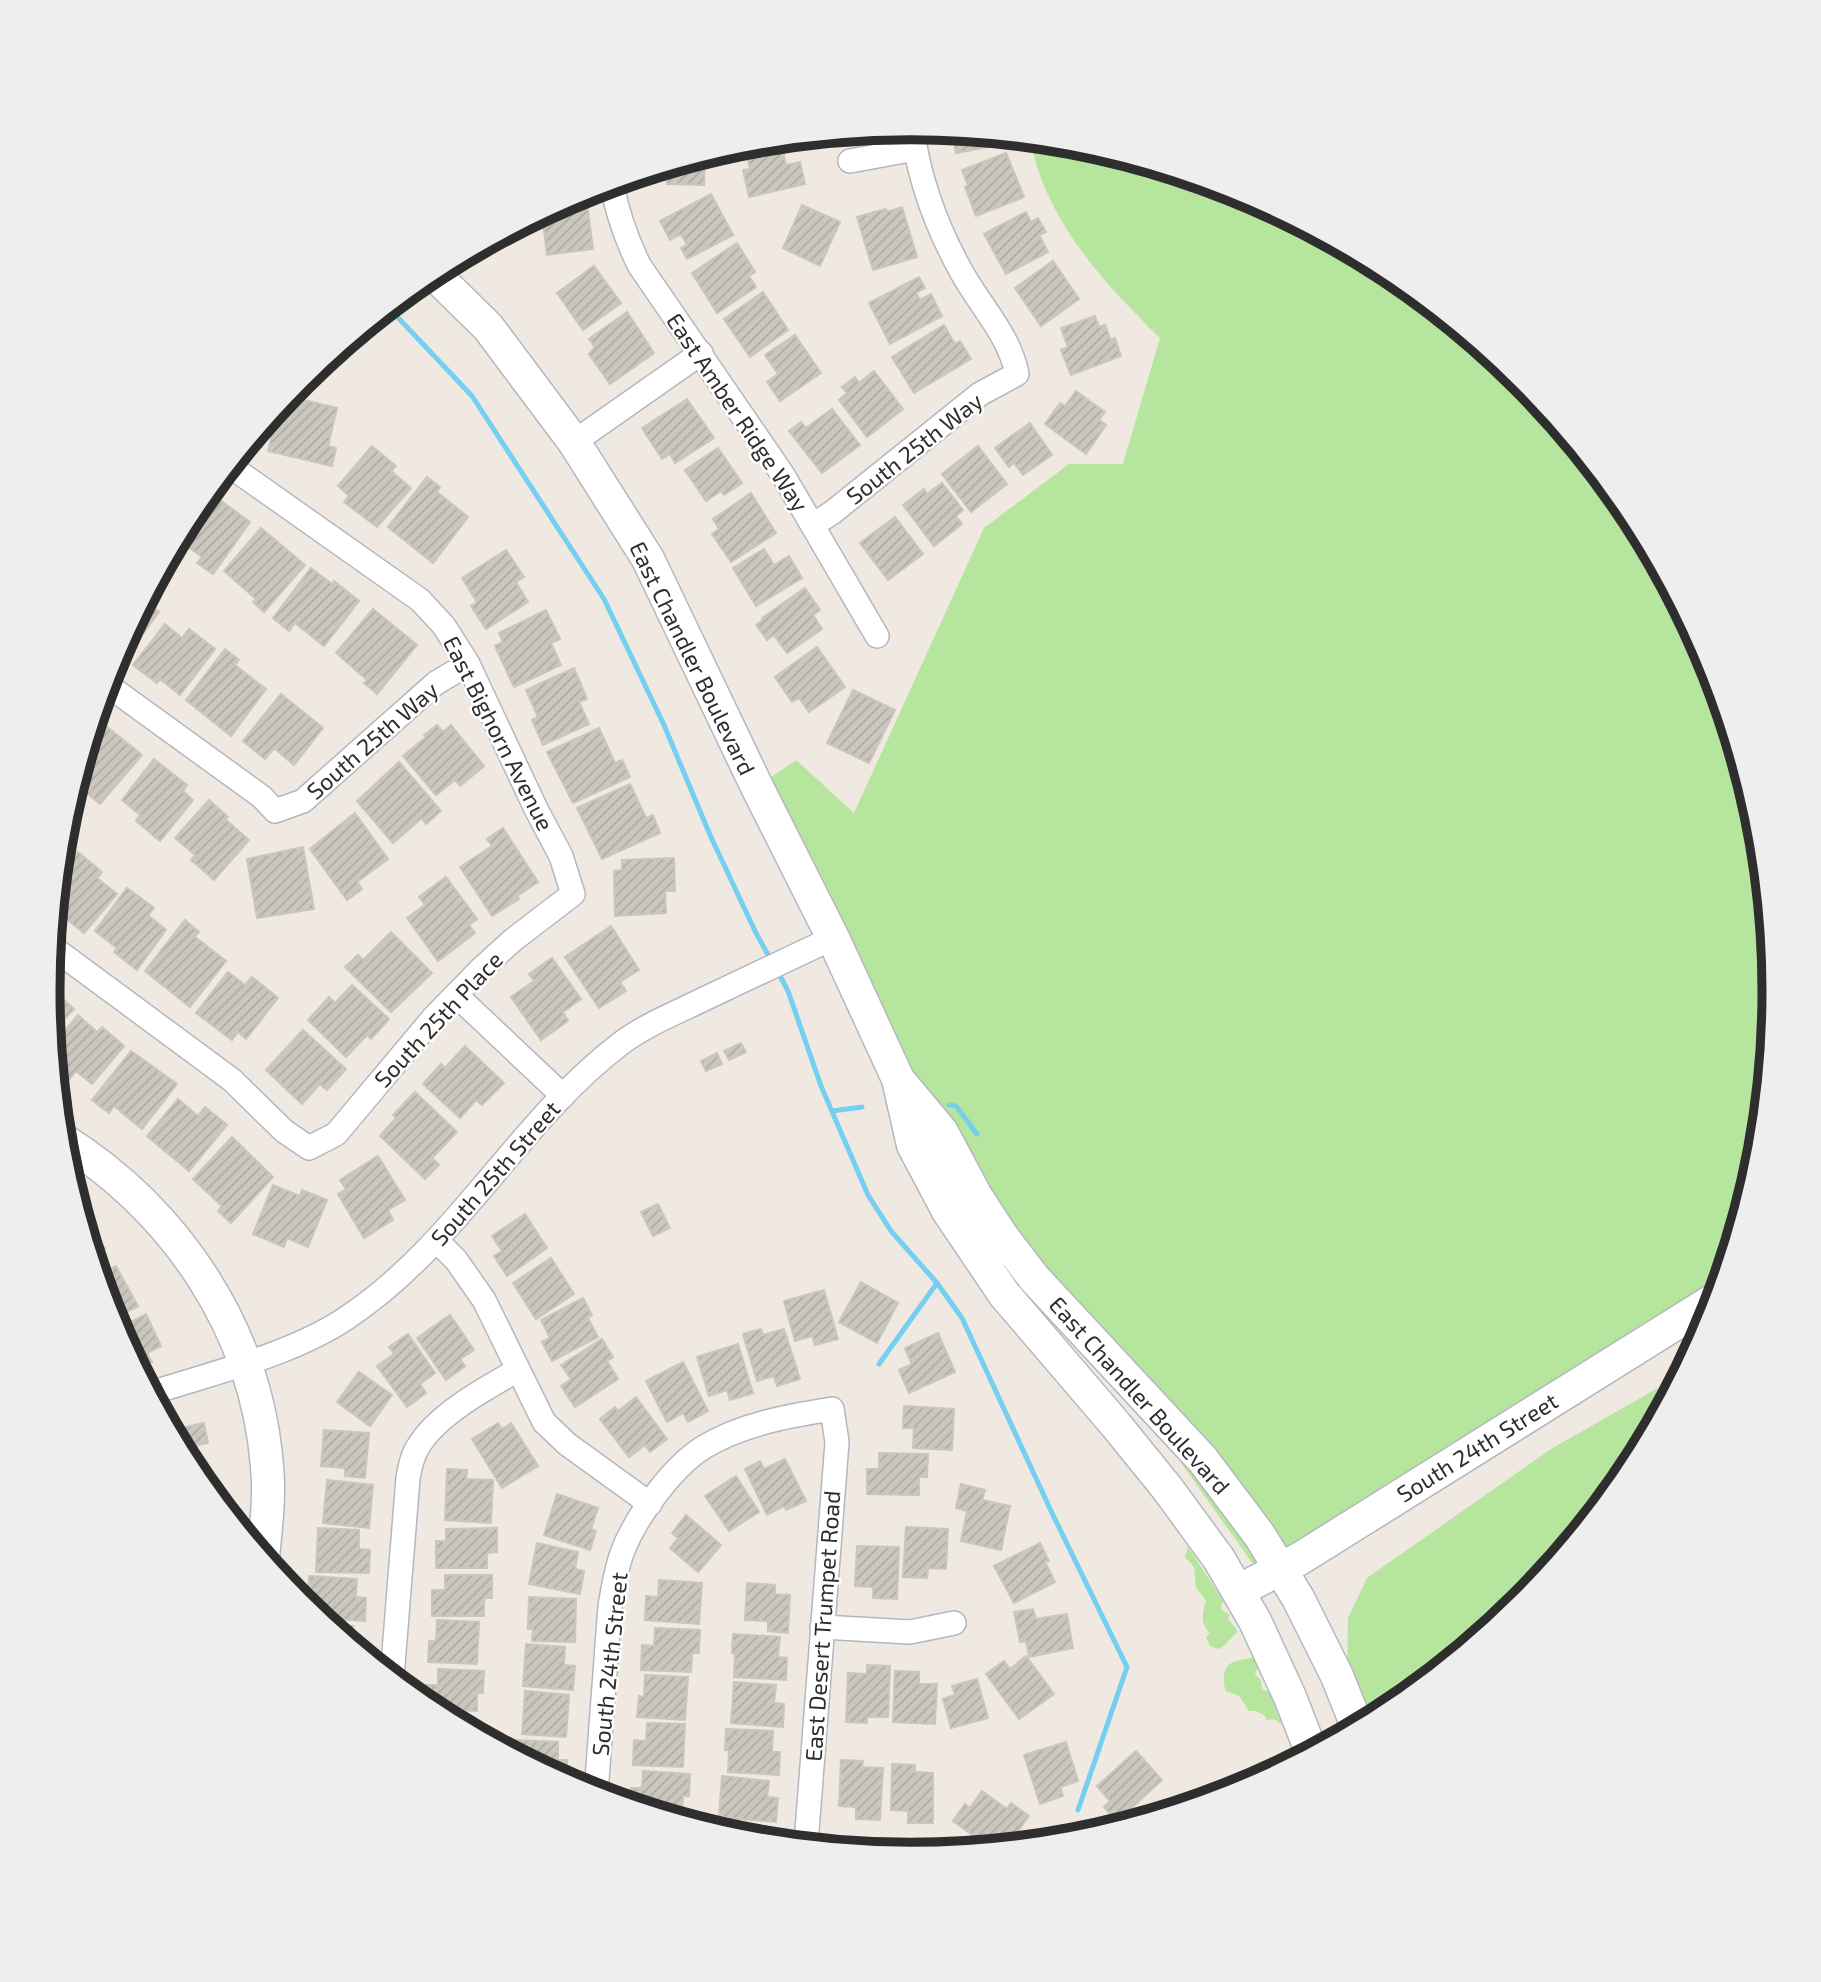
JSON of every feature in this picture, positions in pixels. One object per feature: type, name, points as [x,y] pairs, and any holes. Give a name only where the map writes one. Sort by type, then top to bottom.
[{"type":"main road","name":"East Chandler Boulevard","points":[[441,281],[488,327],[574,442],[648,559],[833,938],[898,1079],[913,1145],[948,1212],[1004,1294],[1167,1488],[1219,1559],[1255,1621],[1308,1743]]},
{"type":"main road","name":"East Chandler Boulevard","points":[[898,1079],[942,1132],[975,1196],[1026,1267],[1203,1460],[1261,1536],[1298,1598],[1337,1676],[1353,1717]]},
{"type":"main road","points":[[75,1148],[146,1205],[181,1244],[218,1301],[244,1362],[260,1417],[267,1468],[264,1544]]},
{"type":"main road","name":"South 24th Street","points":[[1238,1591],[1301,1558],[1700,1308]]},
{"type":"street","points":[[850,161],[908,140]]},
{"type":"street","name":"South 25th Way","points":[[813,525],[833,512],[980,394],[1017,374],[1006,339],[961,272],[936,223],[915,140]]},
{"type":"street","name":"East Amber Ridge Way","points":[[614,194],[625,237],[639,265],[783,475],[877,636]]},
{"type":"street","points":[[574,442],[701,353]]},
{"type":"street","name":"East Bighorn Avenue","points":[[237,471],[420,600],[444,626],[468,664],[561,856],[573,894]]},
{"type":"street","name":"South 25th Way","points":[[115,690],[262,797],[275,811],[303,801],[436,683],[468,664]]},
{"type":"street","name":"South 25th Place","points":[[61,953],[232,1080],[284,1131],[309,1148],[336,1134],[456,995],[513,940],[573,894]]},
{"type":"street","name":"South 25th Street","points":[[160,1390],[303,1341],[348,1317],[410,1267],[437,1241],[538,1121],[588,1070],[623,1042],[667,1017],[833,938]]},
{"type":"street","points":[[456,995],[563,1096]]},
{"type":"street","points":[[437,1241],[456,1260],[484,1300],[536,1407],[555,1434],[650,1504]]},
{"type":"street","points":[[393,1667],[408,1478],[413,1458],[428,1433],[441,1422],[491,1385],[518,1370]]},
{"type":"street","name":"South 24th Street","points":[[597,1782],[610,1605],[615,1578],[623,1551],[650,1504],[675,1473],[702,1448],[768,1421],[832,1409]]},
{"type":"street","name":"East Desert Trumpet Road","points":[[807,1836],[837,1442],[832,1409]]},
{"type":"street","points":[[822,1627],[910,1632],[954,1623]]},
{"type":"green space","points":[[1032,149],[1077,156],[1184,185],[1287,228],[1383,283],[1472,351],[1512,389],[1586,473],[1618,518],[1674,615],[1697,665],[1733,771],[1754,880],[1762,991],[1754,1102],[1733,1211],[1700,1308],[1263,1578],[1179,1460],[1016,1284],[988,1241],[934,1155],[757,787],[796,760],[854,813],[984,528],[1069,464],[1123,464],[1160,338],[1118,295],[1080,248],[1049,198]]},
{"type":"green space","points":[[1665,1384],[1618,1464],[1586,1509],[1550,1552],[1472,1631],[1429,1666],[1361,1713],[1347,1673],[1348,1618],[1367,1578],[1551,1449]]},
{"type":"green space","points":[[1188,1547],[1224,1602],[1221,1604],[1222,1610],[1230,1615],[1228,1619],[1238,1631],[1219,1649],[1210,1646],[1206,1637],[1210,1633],[1203,1618],[1206,1601],[1196,1587],[1194,1567],[1185,1557]]},
{"type":"green space","points":[[1253,1657],[1258,1667],[1255,1674],[1261,1680],[1262,1689],[1269,1692],[1282,1725],[1274,1719],[1266,1720],[1265,1716],[1256,1711],[1249,1711],[1239,1696],[1226,1691],[1224,1678],[1228,1666]]},
{"type":"building","points":[[954,142],[999,145],[956,153]]},
{"type":"building","points":[[783,150],[786,165],[800,162],[805,184],[749,197],[743,170],[750,169],[747,156]]},
{"type":"building","points":[[1006,153],[1024,197],[976,216],[962,170]]},
{"type":"building","points":[[705,165],[704,185],[667,184],[667,176]]},
{"type":"building","points":[[711,194],[733,235],[687,259],[681,248],[687,245],[681,234],[670,240],[660,221]]},
{"type":"building","points":[[587,204],[593,249],[547,255],[543,224]]},
{"type":"building","points":[[802,205],[840,222],[820,266],[783,248]]},
{"type":"building","points":[[902,207],[917,257],[873,270],[857,217]]},
{"type":"building","points":[[1026,212],[1031,222],[1038,218],[1046,232],[1039,235],[1048,252],[1006,274],[984,234]]},
{"type":"building","points":[[737,243],[755,272],[749,276],[756,287],[717,313],[692,273]]},
{"type":"building","points":[[1053,261],[1079,299],[1041,326],[1015,288]]},
{"type":"building","points":[[594,266],[621,303],[583,330],[557,293]]},
{"type":"building","points":[[919,277],[925,288],[916,293],[920,300],[931,294],[942,316],[890,344],[869,303]]},
{"type":"building","points":[[763,292],[788,330],[750,357],[724,319]]},
{"type":"building","points":[[627,312],[654,353],[610,384],[589,354],[595,347],[589,339]]},
{"type":"building","points":[[1095,316],[1099,327],[1105,325],[1111,340],[1115,338],[1121,356],[1071,375],[1061,350],[1068,347],[1061,328]]},
{"type":"building","points":[[944,325],[955,344],[960,341],[971,359],[914,393],[892,357]]},
{"type":"building","points":[[795,335],[821,373],[780,401],[767,382],[778,374],[765,355]]},
{"type":"building","points":[[874,371],[903,409],[867,437],[839,400],[847,393],[842,387],[855,377],[859,383]]},
{"type":"building","points":[[1076,391],[1105,412],[1099,420],[1106,425],[1086,454],[1045,424],[1060,403],[1065,406]]},
{"type":"building","points":[[300,399],[337,408],[328,446],[336,448],[332,466],[268,451],[274,427]]},
{"type":"building","points":[[687,399],[714,438],[675,463],[670,454],[662,459],[642,428]]},
{"type":"building","points":[[832,409],[860,445],[822,473],[789,431],[801,422],[806,428]]},
{"type":"building","points":[[1030,423],[1052,455],[1023,475],[1014,463],[1009,467],[995,448]]},
{"type":"building","points":[[372,446],[396,466],[391,471],[411,488],[377,527],[344,502],[349,496],[338,486]]},
{"type":"building","points":[[978,446],[1007,484],[971,512],[942,474]]},
{"type":"building","points":[[718,448],[742,483],[724,495],[721,491],[706,501],[685,470]]},
{"type":"building","points":[[427,477],[440,487],[437,492],[468,517],[433,563],[388,527]]},
{"type":"building","points":[[942,483],[963,510],[956,516],[962,524],[934,546],[903,505],[924,489],[927,494]]},
{"type":"building","points":[[751,493],[776,533],[731,562],[712,534],[719,529],[713,519]]},
{"type":"building","points":[[217,498],[250,522],[213,574],[197,563],[202,557],[186,545]]},
{"type":"building","points":[[895,517],[923,554],[888,580],[860,543]]},
{"type":"building","points":[[261,528],[305,565],[264,612],[253,602],[256,599],[224,571]]},
{"type":"building","points":[[764,549],[774,565],[789,556],[802,578],[756,606],[733,568]]},
{"type":"building","points":[[506,550],[524,577],[516,582],[528,602],[486,629],[471,606],[477,602],[462,578]]},
{"type":"building","points":[[311,568],[332,584],[334,581],[359,601],[324,646],[295,623],[289,631],[273,618]]},
{"type":"building","points":[[805,588],[820,610],[813,615],[822,629],[787,653],[774,635],[767,640],[756,625]]},
{"type":"building","points":[[152,606],[159,612],[131,650]]},
{"type":"building","points":[[373,609],[417,645],[377,694],[364,683],[367,680],[336,653]]},
{"type":"building","points":[[546,610],[560,639],[551,643],[561,665],[514,687],[495,646],[503,642],[499,633]]},
{"type":"building","points":[[165,624],[182,638],[189,629],[215,649],[180,695],[160,679],[157,683],[133,665]]},
{"type":"building","points":[[817,647],[845,687],[809,712],[799,698],[792,702],[775,677]]},
{"type":"building","points":[[225,649],[239,660],[235,665],[266,689],[231,736],[186,700]]},
{"type":"building","points":[[574,668],[587,699],[579,702],[589,724],[543,745],[532,720],[538,717],[526,690]]},
{"type":"building","points":[[853,690],[895,710],[869,763],[827,743]]},
{"type":"building","points":[[281,694],[323,728],[294,765],[274,748],[265,759],[243,741]]},
{"type":"building","points":[[103,724],[142,755],[100,804],[87,793],[91,790],[85,785]]},
{"type":"building","points":[[437,725],[443,732],[451,725],[484,766],[460,786],[455,780],[436,795],[403,756]]},
{"type":"building","points":[[599,728],[615,763],[622,760],[630,777],[573,803],[547,752]]},
{"type":"building","points":[[154,759],[187,785],[183,791],[193,800],[160,841],[136,821],[140,815],[122,800]]},
{"type":"building","points":[[399,762],[441,811],[426,824],[422,818],[393,843],[357,801]]},
{"type":"building","points":[[630,784],[646,818],[653,815],[660,833],[602,859],[577,808]]},
{"type":"building","points":[[209,800],[228,817],[225,819],[249,840],[214,880],[191,860],[195,855],[175,838]]},
{"type":"building","points":[[355,813],[388,859],[357,882],[362,889],[347,900],[310,849]]},
{"type":"building","points":[[503,828],[538,882],[517,896],[519,899],[492,916],[460,867],[492,846],[487,839]]},
{"type":"building","points":[[303,847],[314,909],[257,918],[247,859]]},
{"type":"building","points":[[78,852],[102,872],[97,878],[117,894],[84,933],[64,917],[67,913],[64,910],[70,862]]},
{"type":"building","points":[[674,858],[675,891],[665,891],[666,913],[615,916],[614,871],[622,870],[622,860]]},
{"type":"building","points":[[446,877],[477,919],[469,925],[475,933],[438,961],[407,918],[425,905],[419,897]]},
{"type":"building","points":[[127,888],[154,908],[148,915],[166,930],[137,970],[114,952],[117,948],[95,931]]},
{"type":"building","points":[[185,920],[199,932],[195,937],[226,961],[190,1007],[145,971]]},
{"type":"building","points":[[611,926],[639,970],[620,982],[626,991],[599,1008],[565,957]]},
{"type":"building","points":[[391,932],[432,973],[391,1012],[345,967],[358,955],[363,960]]},
{"type":"building","points":[[552,958],[581,999],[563,1012],[568,1021],[541,1040],[511,997],[534,981],[529,974]]},
{"type":"building","points":[[228,972],[245,985],[252,977],[278,998],[246,1039],[238,1032],[232,1040],[196,1013]]},
{"type":"building","points":[[352,985],[389,1019],[371,1039],[367,1035],[346,1057],[308,1020],[329,997],[335,1003]]},
{"type":"building","points":[[60,996],[74,1009],[61,1024]]},
{"type":"building","points":[[78,1015],[97,1032],[102,1027],[124,1046],[92,1084],[76,1071],[69,1080],[64,1075],[61,1036]]},
{"type":"building","points":[[303,1030],[346,1069],[327,1090],[320,1084],[302,1104],[266,1070]]},
{"type":"building","points":[[741,1043],[746,1052],[729,1060],[724,1051]]},
{"type":"building","points":[[465,1046],[504,1083],[482,1105],[476,1100],[460,1118],[423,1084],[441,1064],[445,1068]]},
{"type":"building","points":[[131,1051],[177,1084],[142,1129],[114,1106],[109,1113],[92,1100]]},
{"type":"building","points":[[717,1053],[722,1064],[706,1071],[701,1061]]},
{"type":"building","points":[[415,1092],[457,1132],[432,1158],[439,1165],[425,1179],[380,1136],[396,1118],[393,1115]]},
{"type":"building","points":[[178,1099],[198,1116],[205,1107],[227,1125],[189,1171],[147,1136]]},
{"type":"building","points":[[232,1137],[273,1177],[231,1223],[218,1211],[222,1206],[193,1179]]},
{"type":"building","points":[[378,1156],[405,1200],[388,1210],[393,1220],[364,1238],[338,1194],[346,1189],[340,1180]]},
{"type":"building","points":[[273,1185],[300,1196],[302,1190],[327,1200],[308,1247],[287,1238],[284,1247],[253,1234]]},
{"type":"building","points":[[658,1204],[670,1228],[653,1236],[641,1212]]},
{"type":"building","points":[[525,1214],[547,1248],[507,1276],[494,1256],[502,1251],[492,1236]]},
{"type":"building","points":[[551,1258],[574,1294],[536,1319],[513,1283]]},
{"type":"building","points":[[116,1266],[138,1306],[123,1314],[107,1271]]},
{"type":"building","points":[[861,1282],[898,1303],[877,1343],[839,1322]]},
{"type":"building","points":[[824,1290],[838,1339],[815,1345],[812,1336],[795,1341],[784,1301]]},
{"type":"building","points":[[583,1298],[592,1315],[588,1318],[598,1337],[552,1361],[542,1342],[550,1338],[541,1320]]},
{"type":"building","points":[[146,1314],[161,1346],[147,1353],[152,1362],[146,1365],[127,1324]]},
{"type":"building","points":[[450,1315],[474,1350],[460,1359],[465,1366],[446,1380],[417,1338]]},
{"type":"building","points":[[761,1329],[763,1335],[784,1329],[800,1379],[777,1386],[774,1376],[757,1381],[743,1334]]},
{"type":"building","points":[[938,1333],[955,1372],[909,1393],[899,1370],[912,1364],[905,1348]]},
{"type":"building","points":[[408,1334],[435,1373],[420,1384],[426,1393],[407,1407],[377,1366],[394,1354],[389,1347]]},
{"type":"building","points":[[602,1339],[613,1357],[607,1361],[618,1379],[575,1407],[561,1386],[571,1379],[561,1365]]},
{"type":"building","points":[[738,1344],[753,1393],[730,1400],[727,1390],[709,1396],[697,1357]]},
{"type":"building","points":[[683,1362],[708,1411],[688,1422],[683,1413],[667,1422],[646,1381]]},
{"type":"building","points":[[359,1372],[392,1395],[370,1426],[337,1402]]},
{"type":"building","points":[[636,1397],[667,1439],[650,1452],[645,1445],[629,1457],[600,1419],[615,1407],[618,1411]]},
{"type":"building","points":[[904,1406],[954,1409],[952,1450],[913,1448],[914,1428],[903,1428]]},
{"type":"building","points":[[204,1423],[208,1443],[197,1445],[200,1459],[181,1428]]},
{"type":"building","points":[[498,1423],[502,1429],[511,1423],[538,1466],[502,1488],[472,1439]]},
{"type":"building","points":[[324,1430],[369,1433],[365,1478],[345,1476],[345,1468],[321,1466]]},
{"type":"building","points":[[879,1453],[928,1454],[927,1477],[919,1477],[919,1495],[867,1494],[867,1469],[879,1469]]},
{"type":"building","points":[[785,1459],[806,1501],[786,1510],[784,1506],[767,1515],[745,1469],[760,1461],[764,1469]]},
{"type":"building","points":[[447,1469],[467,1470],[466,1479],[493,1480],[491,1523],[445,1520]]},
{"type":"building","points":[[736,1476],[759,1512],[729,1531],[705,1496]]},
{"type":"building","points":[[327,1480],[373,1485],[369,1528],[323,1523]]},
{"type":"building","points":[[961,1484],[985,1490],[982,1500],[1010,1506],[1001,1550],[961,1541],[967,1511],[956,1508]]},
{"type":"building","points":[[557,1494],[598,1508],[591,1529],[596,1531],[590,1550],[544,1535]]},
{"type":"building","points":[[686,1515],[721,1545],[698,1572],[670,1548],[678,1538],[672,1533]]},
{"type":"building","points":[[906,1527],[948,1529],[946,1569],[928,1568],[927,1578],[903,1577]]},
{"type":"building","points":[[318,1528],[359,1530],[359,1549],[370,1550],[369,1573],[316,1572]]},
{"type":"building","points":[[497,1528],[497,1552],[487,1553],[487,1568],[436,1568],[436,1541],[446,1541],[446,1529]]},
{"type":"building","points":[[537,1543],[578,1552],[575,1569],[584,1571],[580,1594],[529,1584]]},
{"type":"building","points":[[1040,1543],[1049,1561],[1045,1562],[1055,1582],[1014,1603],[994,1566]]},
{"type":"building","points":[[857,1546],[899,1547],[897,1599],[873,1598],[873,1587],[855,1586]]},
{"type":"building","points":[[445,1575],[492,1575],[492,1598],[484,1598],[484,1616],[432,1616],[432,1590],[445,1590]]},
{"type":"building","points":[[309,1576],[357,1579],[356,1597],[366,1598],[365,1621],[336,1619],[308,1592]]},
{"type":"building","points":[[659,1580],[702,1583],[699,1624],[645,1620],[646,1596],[658,1597]]},
{"type":"building","points":[[747,1583],[775,1585],[775,1594],[790,1595],[788,1633],[768,1631],[768,1621],[745,1620]]},
{"type":"building","points":[[529,1597],[576,1599],[575,1642],[532,1641],[533,1629],[528,1629]]},
{"type":"building","points":[[1033,1609],[1036,1619],[1067,1614],[1073,1648],[1029,1657],[1026,1641],[1020,1642],[1014,1612]]},
{"type":"building","points":[[437,1620],[479,1622],[477,1664],[428,1662],[429,1641],[436,1641]]},
{"type":"building","points":[[343,1626],[353,1626],[353,1634]]},
{"type":"building","points":[[655,1628],[700,1630],[699,1653],[692,1653],[691,1672],[641,1670],[642,1645],[654,1646]]},
{"type":"building","points":[[733,1634],[780,1637],[778,1657],[787,1658],[786,1680],[734,1677]]},
{"type":"building","points":[[526,1644],[565,1647],[564,1665],[575,1666],[573,1690],[523,1686]]},
{"type":"building","points":[[1026,1656],[1054,1694],[1019,1719],[986,1674],[1004,1661],[1010,1669]]},
{"type":"building","points":[[867,1665],[890,1666],[888,1717],[867,1717],[867,1723],[846,1722],[848,1673],[867,1674]]},
{"type":"building","points":[[438,1669],[484,1671],[483,1693],[477,1693],[477,1711],[457,1711],[426,1690],[426,1685],[438,1685]]},
{"type":"building","points":[[895,1671],[919,1672],[919,1684],[937,1684],[935,1724],[893,1722]]},
{"type":"building","points":[[645,1675],[688,1677],[685,1720],[637,1717],[639,1696],[644,1697]]},
{"type":"building","points":[[977,1679],[988,1718],[951,1728],[943,1699],[955,1695],[952,1686]]},
{"type":"building","points":[[734,1682],[776,1685],[774,1703],[784,1704],[783,1727],[731,1723]]},
{"type":"building","points":[[525,1691],[569,1695],[566,1737],[522,1734]]},
{"type":"building","points":[[647,1723],[685,1724],[683,1767],[633,1765],[634,1740],[646,1741]]},
{"type":"building","points":[[726,1729],[773,1731],[772,1752],[780,1752],[779,1775],[728,1772]]},
{"type":"building","points":[[516,1740],[558,1742],[558,1760],[567,1760],[567,1769],[534,1754],[516,1744]]},
{"type":"building","points":[[1066,1742],[1078,1781],[1060,1787],[1063,1796],[1040,1804],[1024,1755]]},
{"type":"building","points":[[1136,1751],[1162,1780],[1124,1815],[1113,1817],[1104,1807],[1110,1801],[1097,1786]]},
{"type":"building","points":[[841,1760],[863,1761],[862,1767],[883,1768],[880,1820],[856,1819],[856,1807],[839,1806]]},
{"type":"building","points":[[892,1764],[915,1765],[915,1772],[933,1773],[933,1823],[908,1823],[908,1811],[891,1810]]},
{"type":"building","points":[[643,1771],[690,1774],[689,1796],[683,1796],[682,1811],[631,1795],[631,1788],[642,1788]]},
{"type":"building","points":[[722,1776],[769,1781],[767,1797],[778,1798],[776,1822],[719,1817]]},
{"type":"building","points":[[982,1791],[1007,1809],[1011,1803],[1029,1816],[1014,1836],[1005,1834],[1003,1837],[978,1839],[953,1821],[965,1804],[970,1808]]},
{"type":"building","points":[[739,1825],[766,1826],[766,1830]]},
{"type":"waterway","points":[[395,314],[472,396],[604,599],[664,725],[710,835],[772,962]]},
{"type":"waterway","points":[[777,970],[788,991],[821,1086],[868,1195],[891,1231],[937,1283],[962,1318],[1127,1667],[1078,1810]]},
{"type":"waterway","points":[[949,1105],[956,1106],[977,1134]]},
{"type":"waterway","points":[[832,1111],[862,1107]]},
{"type":"waterway","points":[[879,1364],[937,1283]]}]
